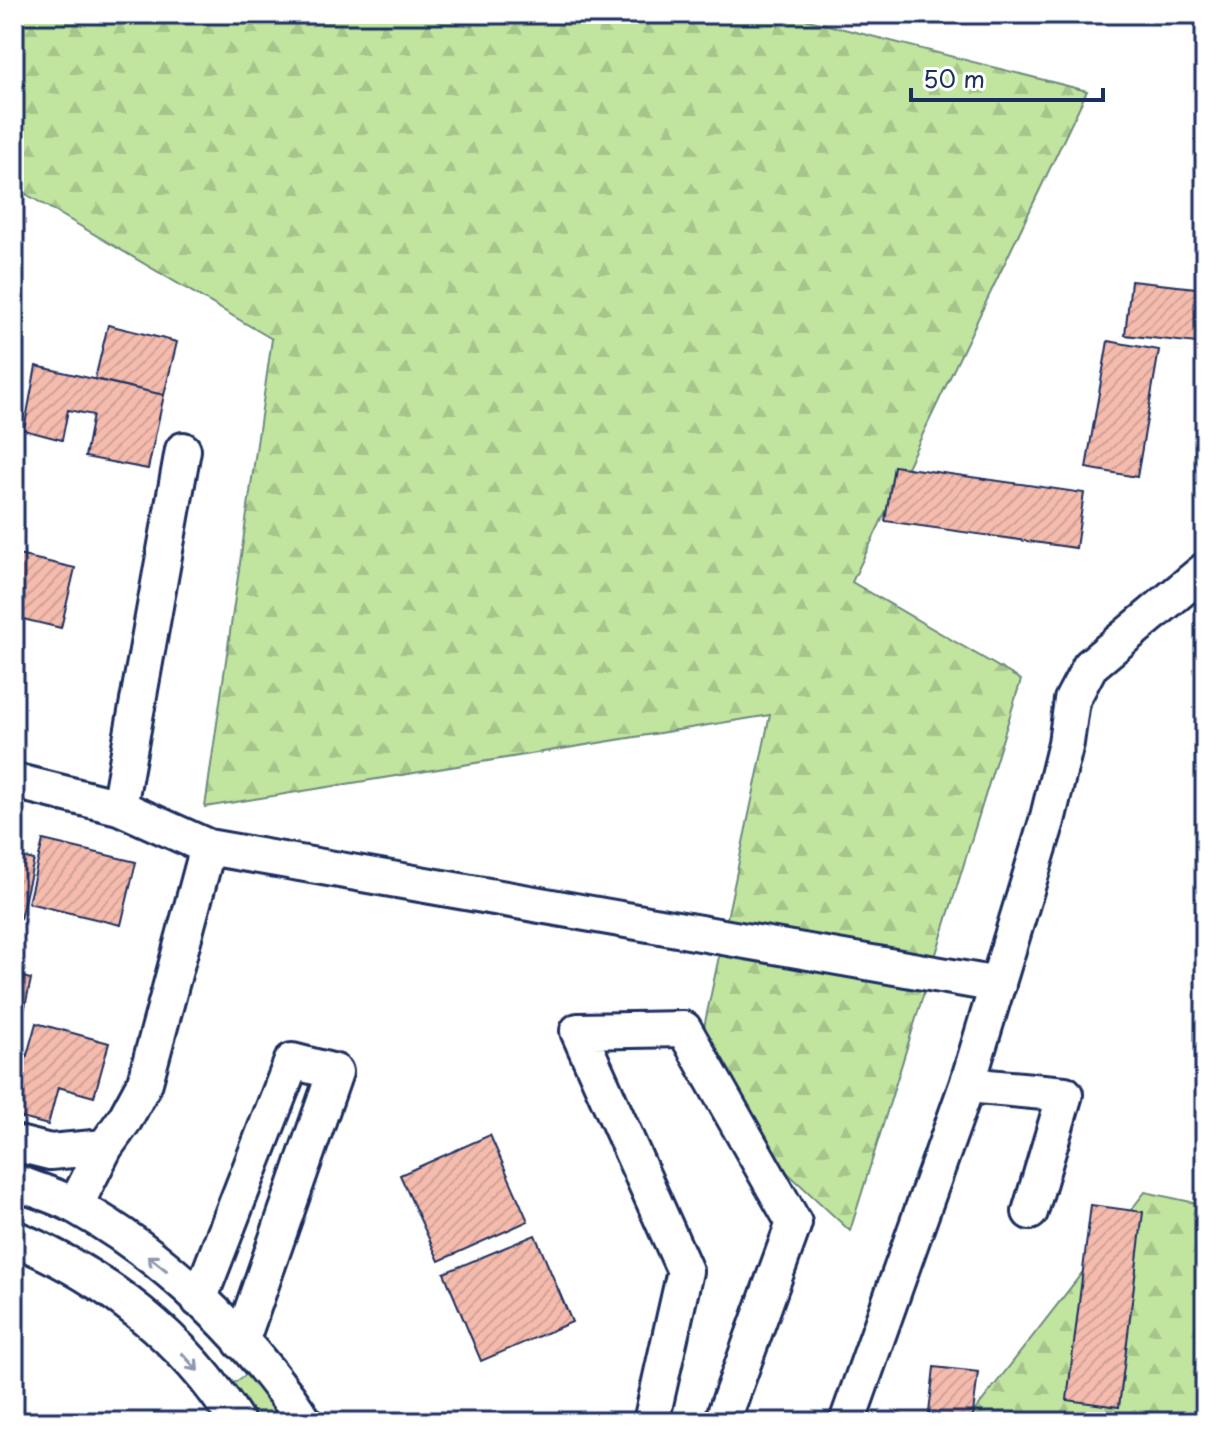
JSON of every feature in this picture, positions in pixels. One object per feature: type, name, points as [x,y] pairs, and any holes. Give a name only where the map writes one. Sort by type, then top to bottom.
[{"type":"street","points":[[119,807],[183,450]]},
{"type":"street","points":[[847,1422],[967,1085],[1051,805],[1066,743],[1072,700],[1090,666],[1205,570]]},
{"type":"street","points":[[14,781],[119,807],[208,847],[998,985]]},
{"type":"street","points":[[75,1206],[105,1147],[145,1082],[208,847]]},
{"type":"street","points":[[651,1422],[685,1271],[578,1031],[684,1029],[794,1223],[722,1422]]},
{"type":"street","points":[[199,1300],[292,1061],[335,1072],[241,1342]]},
{"type":"street","points":[[967,1085],[1065,1094],[1030,1212]]},
{"type":"street","points":[[14,1143],[50,1152],[105,1147]]},
{"type":"street","points":[[14,1182],[75,1206],[123,1236],[199,1300],[241,1342],[275,1377],[305,1422]]},
{"type":"street","points":[[14,1238],[63,1258],[153,1320],[223,1400],[237,1422]]},
{"type":"green space","points":[[14,14],[785,14],[1087,91],[852,582],[1021,680],[850,1231],[692,1084],[770,715],[205,807],[272,339],[14,187]]},
{"type":"green space","points":[[1145,1192],[1205,1205],[1205,1422],[966,1422]]},
{"type":"green space","points":[[252,1370],[288,1422],[258,1422],[233,1384]]},
{"type":"building","points":[[1131,281],[1205,289],[1205,344],[1125,335]]},
{"type":"building","points":[[108,325],[177,342],[164,395],[95,379]]},
{"type":"building","points":[[1108,341],[1159,350],[1137,477],[1086,468]]},
{"type":"building","points":[[36,366],[164,395],[148,469],[85,457],[93,415],[68,410],[62,440],[24,430]]},
{"type":"building","points":[[894,466],[1084,493],[1076,548],[885,521]]},
{"type":"building","points":[[14,554],[75,568],[61,628],[14,617]]},
{"type":"building","points":[[1205,800],[1205,847],[1197,845]]},
{"type":"building","points":[[43,840],[136,862],[121,925],[28,903]]},
{"type":"building","points":[[14,855],[34,860],[20,919],[14,918]]},
{"type":"building","points":[[14,975],[31,979],[18,1039],[14,1038]]},
{"type":"building","points":[[36,1023],[109,1043],[94,1097],[58,1087],[48,1125],[14,1116],[14,1102]]},
{"type":"building","points":[[490,1135],[528,1221],[439,1261],[400,1175]]},
{"type":"building","points":[[1091,1205],[1143,1212],[1119,1407],[1067,1400]]},
{"type":"building","points":[[535,1235],[572,1322],[481,1361],[444,1273]]},
{"type":"building","points":[[934,1367],[978,1372],[972,1422],[928,1422]]}]
